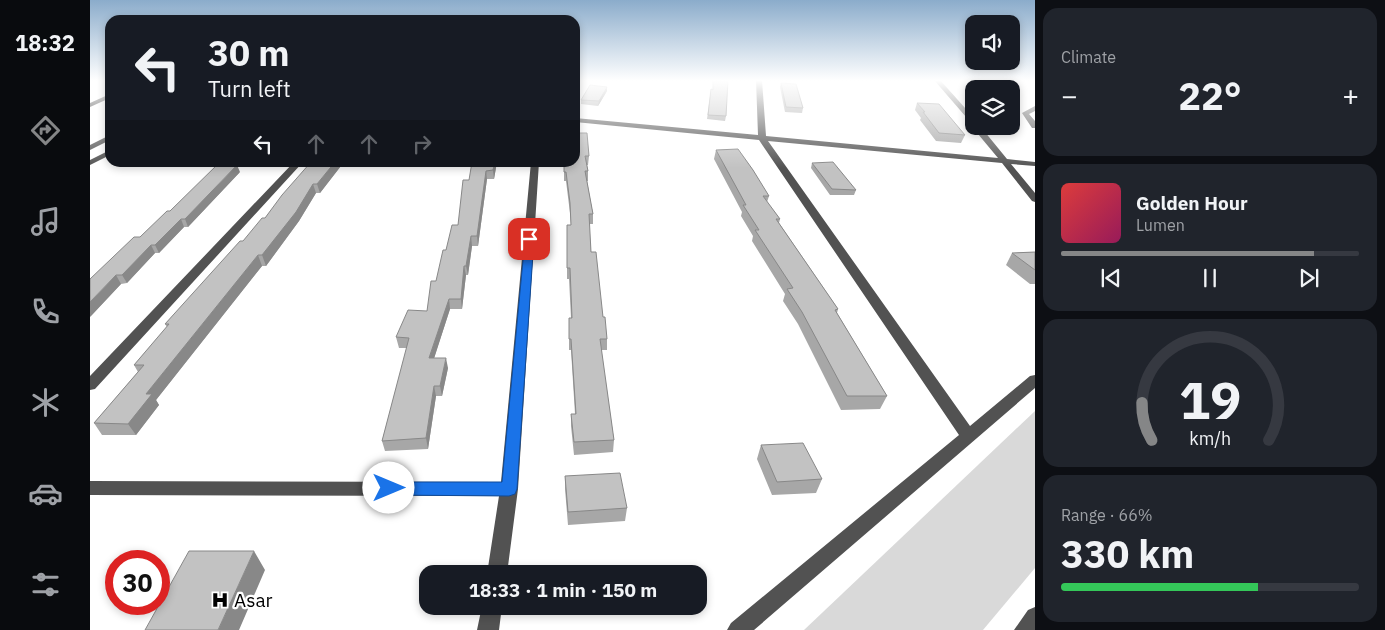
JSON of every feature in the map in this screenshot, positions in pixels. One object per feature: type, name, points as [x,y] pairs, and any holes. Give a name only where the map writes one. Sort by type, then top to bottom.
[{"type":"street","points":[[761,109],[762,138],[968,436]]},
{"type":"street","points":[[1032,109],[1025,113],[1035,126]]},
{"type":"street","points":[[580,120],[1035,164]]},
{"type":"street","points":[[984,135],[1035,200]]},
{"type":"street","points":[[90,148],[105,140]]},
{"type":"street","points":[[90,163],[105,155]]},
{"type":"street","points":[[90,385],[294,167]]},
{"type":"street","points":[[498,565],[509,489],[535,167]]},
{"type":"street","points":[[738,630],[1035,380]]},
{"type":"street","points":[[90,488],[509,489]]},
{"type":"street","points":[[488,630],[490,615]]},
{"type":"street","points":[[1025,630],[1035,617]]},
{"type":"shaded area","points":[[1035,411],[1035,568],[983,630],[804,630]]},
{"type":"building","points":[[709,109],[726,109],[726,116],[708,115]]},
{"type":"building","points":[[923,109],[944,109],[965,135],[939,133],[923,112],[925,112]]},
{"type":"building","points":[[580,133],[587,133],[589,156],[585,156],[588,171],[585,171],[593,214],[589,214],[591,252],[596,252],[603,317],[605,317],[607,339],[600,339],[614,440],[574,442],[571,414],[576,414],[571,339],[569,339],[569,318],[572,318],[570,268],[567,268],[567,225],[571,225],[566,172],[564,172],[564,167],[580,167]]},
{"type":"building","points":[[738,149],[769,196],[763,196],[780,219],[776,219],[838,309],[835,310],[887,396],[847,396],[802,312],[787,289],[793,288],[755,230],[759,230],[743,205],[746,205],[716,150]]},
{"type":"building","points":[[833,162],[856,190],[832,189],[812,163]]},
{"type":"building","points":[[215,167],[235,167],[185,219],[181,219],[155,245],[151,245],[122,275],[116,275],[90,302],[90,279],[134,237],[140,237],[167,211],[170,211]]},
{"type":"building","points":[[307,167],[331,167],[317,184],[313,184],[296,212],[262,255],[258,255],[146,394],[152,394],[128,424],[94,423],[144,365],[134,365],[169,324],[165,324],[240,241],[243,241],[262,218],[265,218]]},
{"type":"building","points":[[471,167],[494,167],[493,170],[486,171],[477,236],[471,236],[466,266],[464,266],[461,299],[449,299],[429,358],[446,358],[440,386],[434,386],[426,438],[382,441],[409,338],[396,337],[408,310],[427,311],[431,281],[436,281],[443,250],[446,250],[452,225],[458,225],[463,180],[469,180]]},
{"type":"building","points":[[1035,252],[1035,270],[1012,253]]},
{"type":"building","points":[[803,443],[822,479],[777,482],[761,445]]},
{"type":"building","points":[[620,473],[627,508],[568,512],[565,476]]},
{"type":"building","points":[[189,551],[254,551],[218,630],[145,630],[153,615],[170,615],[170,585]]},
{"type":"place","name":"Asar","points":[[220,600]]},
{"type":"route","points":[[389,488],[509,489],[529,239]]}]
